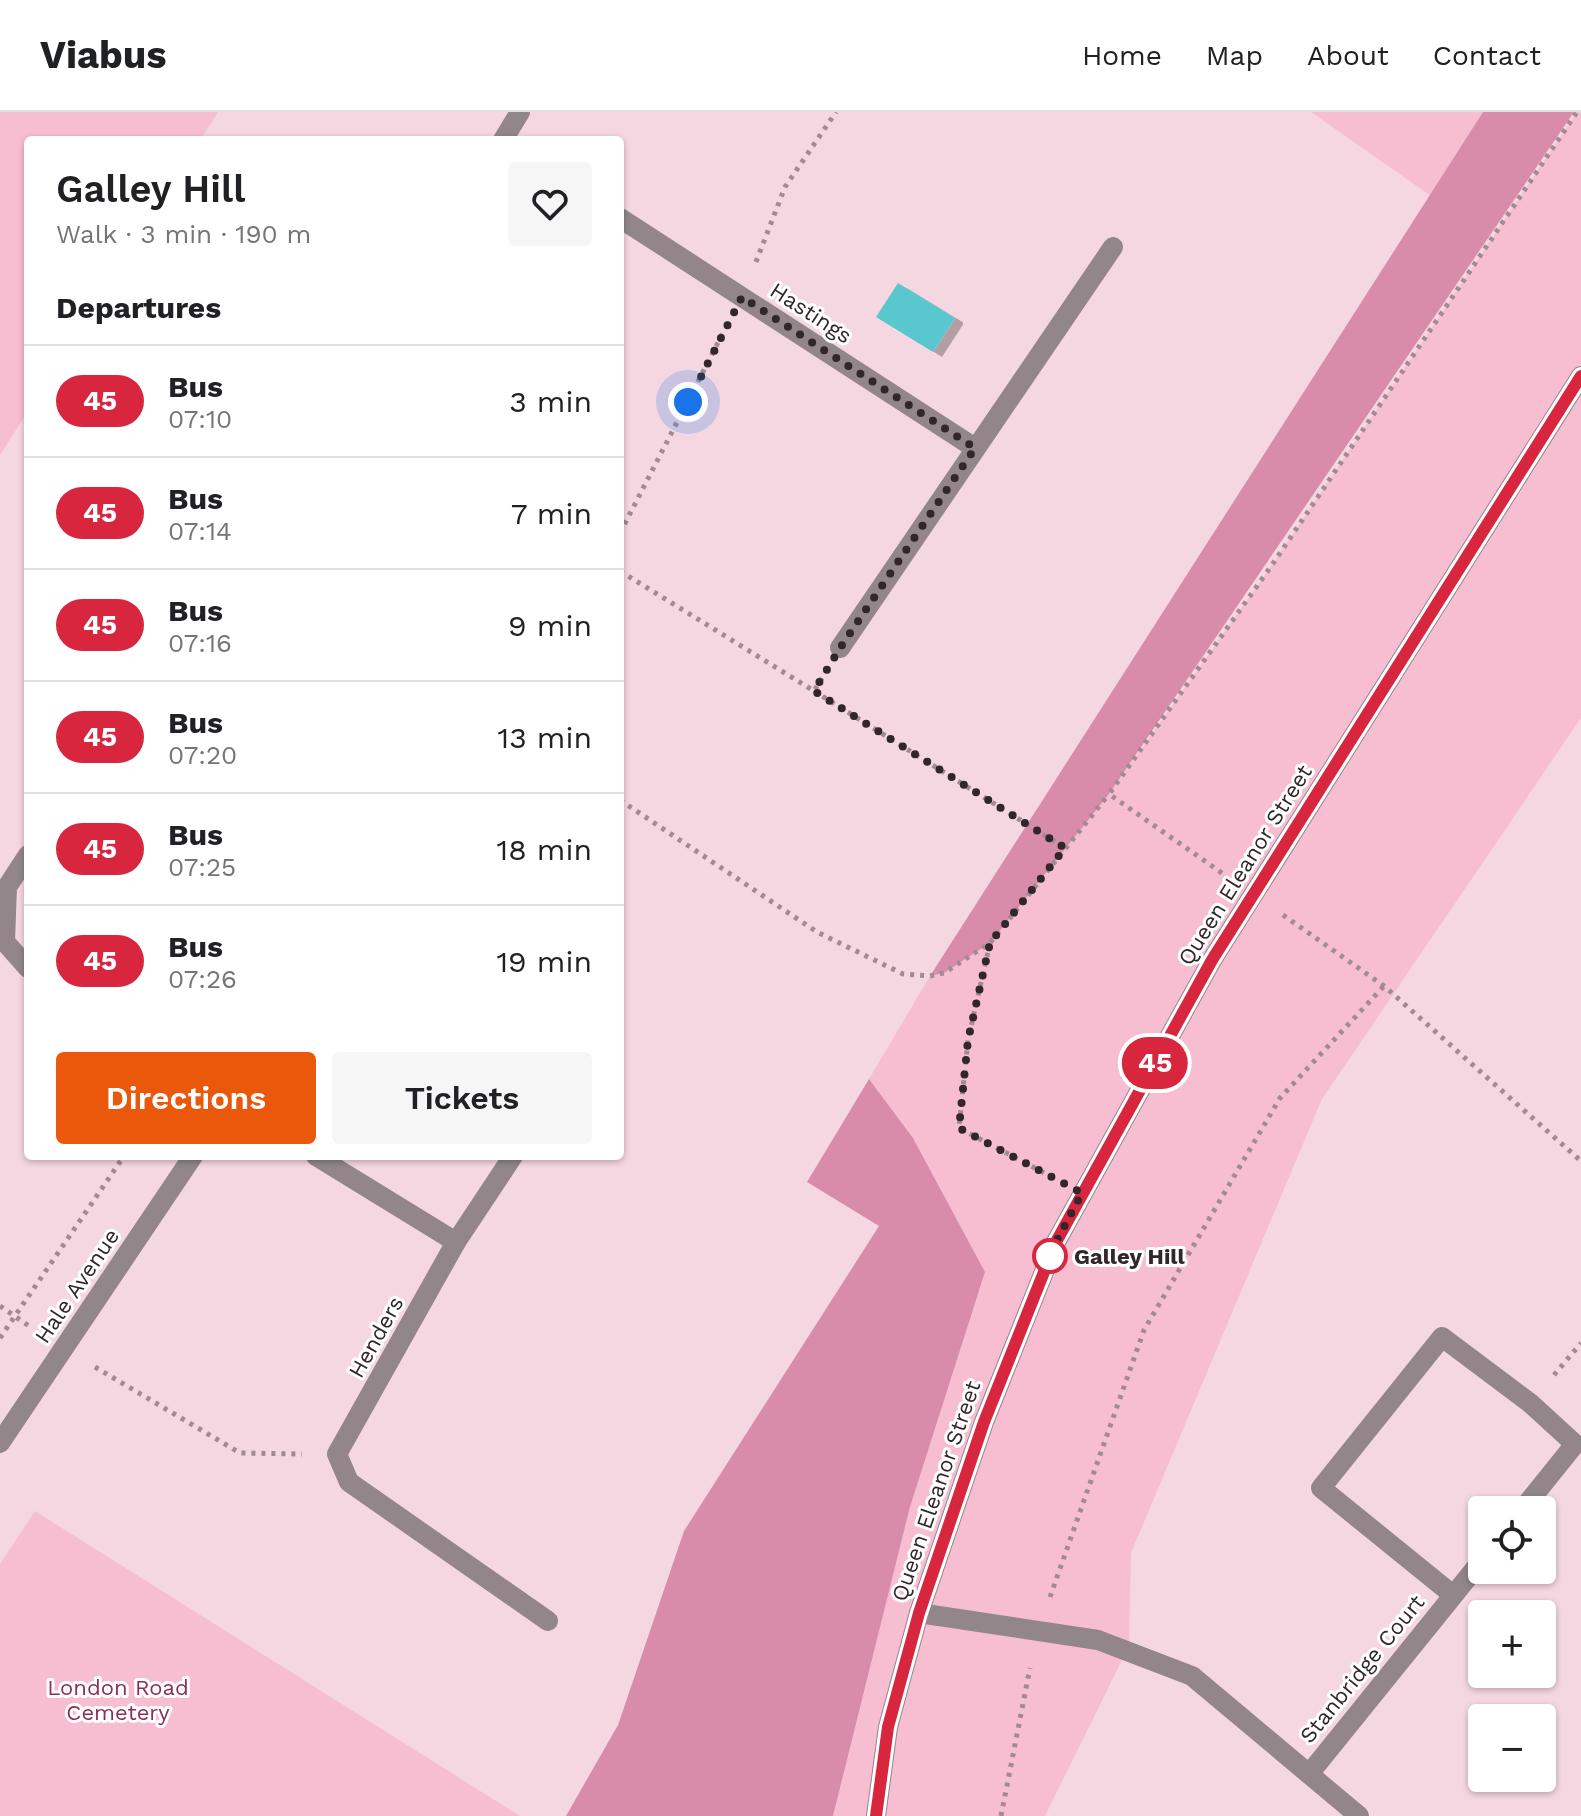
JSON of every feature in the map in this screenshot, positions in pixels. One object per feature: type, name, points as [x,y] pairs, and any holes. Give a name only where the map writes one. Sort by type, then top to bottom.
[{"type":"street","points":[[505,136],[520,112]]},
{"type":"street","name":"Hastings","points":[[624,221],[975,448]]},
{"type":"street","points":[[840,648],[1113,247]]},
{"type":"street","name":"Queen Eleanor Street","points":[[876,1816],[888,1727],[919,1613],[984,1422],[1056,1242],[1212,960],[1581,376]]},
{"type":"street","points":[[24,861],[7,887],[2,944],[24,964]]},
{"type":"street","name":"Hale Avenue","points":[[0,1443],[190,1160]]},
{"type":"street","points":[[323,1160],[456,1242]]},
{"type":"street","name":"Henders","points":[[337,1454],[456,1242],[510,1160]]},
{"type":"street","name":"Stanbridge Court","points":[[1453,1595],[1321,1488],[1442,1337],[1530,1403],[1575,1444],[1533,1496]]},
{"type":"street","points":[[337,1454],[349,1482],[548,1621]]},
{"type":"street","name":"Stanbridge Court","points":[[1309,1774],[1468,1577]]},
{"type":"street","points":[[919,1613],[1098,1640],[1192,1676],[1359,1816]]},
{"type":"path","points":[[624,525],[742,297],[785,187],[836,112]]},
{"type":"path","points":[[624,803],[817,932],[903,974],[930,976],[944,973],[990,943],[1109,794],[1272,565],[1577,112]]},
{"type":"path","points":[[624,573],[1065,848]]},
{"type":"path","points":[[814,691],[840,648]]},
{"type":"path","points":[[1109,794],[1227,876]]},
{"type":"path","points":[[1279,912],[1384,986],[1581,1161]]},
{"type":"path","points":[[990,943],[968,1040],[959,1128],[1082,1193]]},
{"type":"path","points":[[1001,1816],[1038,1631],[1144,1330],[1280,1098],[1384,986]]},
{"type":"path","points":[[0,1338],[121,1160]]},
{"type":"path","points":[[0,1306],[64,1349],[240,1453],[337,1454]]},
{"type":"green space","points":[[0,112],[218,112],[203,136],[24,136],[24,417],[0,455]]},
{"type":"green space","points":[[1311,112],[1483,112],[1431,196]]},
{"type":"green space","points":[[1577,112],[1581,112],[1581,718],[1322,1099],[1131,1553],[1129,1646],[1045,1816],[833,1816],[910,1507],[985,1272],[913,1138],[869,1079],[930,976],[944,973],[990,943],[1109,794],[1272,565]]},
{"type":"green space","name":"London Road Cemetery","points":[[35,1511],[520,1816],[0,1816],[0,1564]]},
{"type":"shaded area","points":[[1483,112],[1574,112],[1109,794],[990,943],[944,973],[930,976]]},
{"type":"shaded area","points":[[869,1079],[913,1138],[985,1272],[910,1507],[833,1816],[566,1816],[618,1725],[684,1531],[879,1226],[807,1182]]},
{"type":"building","points":[[898,283],[955,318],[933,352],[876,317]]},
{"type":"bus line","name":"45","points":[[876,1816],[888,1727],[919,1613],[984,1422],[1056,1242],[1212,960],[1581,376]]},
{"type":"place","name":"Galley Hill","points":[[1050,1256]]},
{"type":"route","points":[[688,402],[742,297],[975,448],[814,691],[1065,848],[990,943],[968,1040],[959,1128],[1082,1193],[1045,1267],[1050,1256]]}]
